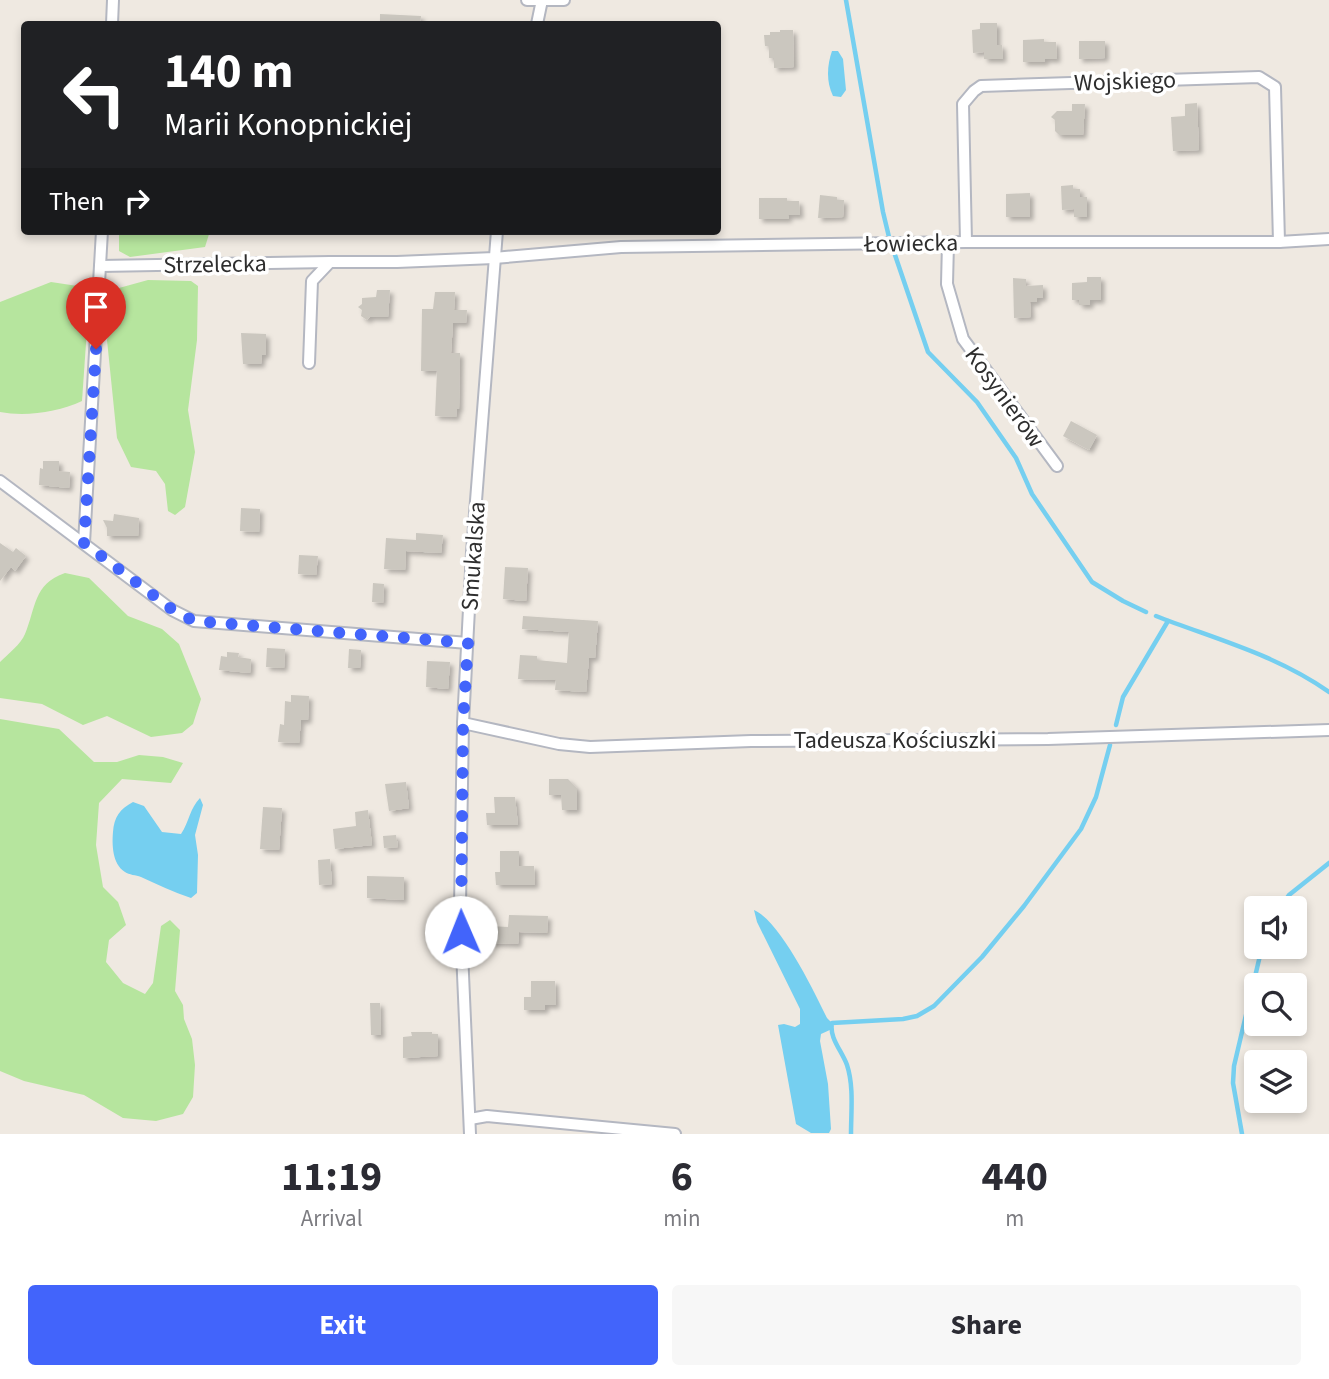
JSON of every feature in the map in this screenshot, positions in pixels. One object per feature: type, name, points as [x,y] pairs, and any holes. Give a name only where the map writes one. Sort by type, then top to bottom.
[{"type":"street","points":[[112,21],[113,0]]},
{"type":"street","points":[[527,0],[564,0]]},
{"type":"street","points":[[538,21],[542,1]]},
{"type":"street","name":"Wojskiego","points":[[966,242],[963,104],[981,86],[1259,77],[1275,88],[1279,242]]},
{"type":"street","points":[[84,543],[102,235]]},
{"type":"street","name":"Smukalska","points":[[470,1134],[460,906],[463,723],[472,552],[497,235]]},
{"type":"street","name":"Łowiecka","points":[[494,258],[621,247],[966,242],[1279,242],[1329,239]]},
{"type":"street","name":"Kosynierów","points":[[948,243],[947,284],[963,339],[1057,466]]},
{"type":"street","name":"Strzelecka","points":[[100,267],[494,258]]},
{"type":"street","points":[[309,363],[312,281],[330,262]]},
{"type":"street","points":[[0,481],[173,610],[194,621],[468,643]]},
{"type":"street","name":"Tadeusza Kościuszki","points":[[463,723],[559,744],[590,747],[751,741],[1048,739],[1329,730]]},
{"type":"street","points":[[470,1119],[487,1116],[675,1134]]},
{"type":"green space","points":[[119,235],[209,235],[205,247],[130,257],[119,251]]},
{"type":"green space","points":[[148,280],[191,281],[198,286],[197,340],[188,410],[195,452],[185,507],[175,515],[168,511],[165,484],[156,471],[131,467],[117,438],[107,340],[119,288]]},
{"type":"green space","points":[[51,282],[84,287],[89,300],[82,401],[42,412],[0,412],[0,302]]},
{"type":"green space","points":[[65,573],[89,578],[128,616],[162,629],[179,644],[201,699],[193,724],[182,733],[151,737],[107,716],[83,725],[42,704],[0,698],[0,662],[23,638],[41,590]]},
{"type":"green space","points":[[0,719],[59,729],[94,762],[117,762],[139,755],[163,757],[183,763],[171,783],[122,779],[99,803],[96,845],[103,887],[118,902],[126,925],[109,940],[106,962],[123,983],[145,994],[153,983],[161,926],[170,920],[180,930],[175,991],[183,1005],[184,1019],[192,1039],[195,1065],[193,1097],[183,1114],[156,1121],[123,1118],[84,1095],[24,1081],[0,1071]]},
{"type":"water","points":[[832,51],[838,51],[843,59],[846,90],[841,97],[833,96],[829,85],[828,68]]},
{"type":"water","points":[[200,798],[203,805],[195,835],[198,855],[197,893],[191,898],[127,873],[121,868],[114,854],[113,837],[116,818],[125,808],[133,802],[144,806],[162,832],[181,834]]},
{"type":"water","points":[[754,910],[775,928],[785,942],[827,1018],[833,1024],[832,1029],[821,1034],[820,1041],[828,1084],[829,1133],[811,1133],[796,1124],[778,1025],[795,1027],[800,1024],[800,1009],[757,922]]},
{"type":"building","points":[[380,14],[421,16],[420,21],[380,21]]},
{"type":"building","points":[[980,23],[997,23],[997,45],[1002,45],[1003,59],[984,59],[984,52],[973,53],[972,30],[980,29]]},
{"type":"building","points":[[780,30],[793,30],[794,67],[774,68],[774,58],[769,58],[769,46],[765,46],[764,35]]},
{"type":"building","points":[[1044,39],[1044,42],[1056,42],[1057,59],[1023,62],[1023,40]]},
{"type":"building","points":[[1079,41],[1105,41],[1105,58],[1079,59]]},
{"type":"building","points":[[1197,103],[1199,150],[1173,151],[1171,117],[1185,116],[1185,104]]},
{"type":"building","points":[[1072,104],[1085,104],[1083,135],[1059,135],[1055,131],[1055,120],[1051,117],[1057,111],[1072,111]]},
{"type":"building","points":[[1073,185],[1073,189],[1080,189],[1080,197],[1087,197],[1087,217],[1074,217],[1074,209],[1062,210],[1061,186]]},
{"type":"building","points":[[1030,193],[1030,217],[1006,217],[1006,194]]},
{"type":"building","points":[[820,195],[844,200],[843,217],[818,218]]},
{"type":"building","points":[[759,198],[799,201],[800,215],[788,215],[789,219],[759,219]]},
{"type":"building","points":[[1087,277],[1101,277],[1101,300],[1090,300],[1090,305],[1079,305],[1079,300],[1072,300],[1072,283],[1087,282]]},
{"type":"building","points":[[1013,278],[1026,279],[1026,286],[1043,285],[1043,298],[1030,302],[1031,317],[1014,318]]},
{"type":"building","points":[[377,290],[390,290],[388,317],[370,317],[367,320],[361,316],[362,310],[358,307],[362,304],[362,298],[376,297]]},
{"type":"building","points":[[435,292],[455,292],[454,310],[467,310],[466,323],[453,323],[451,353],[460,353],[459,409],[456,417],[435,416],[437,371],[421,371],[422,309],[433,309]]},
{"type":"building","points":[[241,333],[266,334],[266,355],[262,355],[261,364],[243,364]]},
{"type":"building","points":[[1071,421],[1097,435],[1089,450],[1063,436]]},
{"type":"building","points":[[43,461],[59,461],[59,471],[70,472],[69,488],[39,485]]},
{"type":"building","points":[[241,508],[260,509],[259,532],[240,531]]},
{"type":"building","points":[[114,514],[139,518],[138,536],[107,536],[103,520],[113,521]]},
{"type":"building","points":[[416,533],[443,535],[441,553],[406,551],[405,570],[384,569],[386,538],[416,540]]},
{"type":"building","points":[[0,543],[13,552],[16,548],[26,556],[15,571],[11,567],[0,581]]},
{"type":"building","points":[[299,555],[318,556],[316,575],[298,574]]},
{"type":"building","points":[[505,567],[528,568],[526,601],[503,599]]},
{"type":"building","points":[[373,583],[384,584],[383,603],[372,602]]},
{"type":"building","points":[[523,616],[598,621],[595,658],[589,658],[586,692],[555,690],[556,680],[518,679],[520,655],[567,663],[569,632],[522,629]]},
{"type":"building","points":[[267,648],[285,649],[284,668],[266,667]]},
{"type":"building","points":[[349,649],[361,650],[360,668],[348,668]]},
{"type":"building","points":[[227,652],[239,653],[238,657],[251,659],[250,673],[219,670],[221,656],[227,657]]},
{"type":"building","points":[[427,661],[450,662],[448,689],[426,687]]},
{"type":"building","points":[[291,695],[309,696],[308,720],[301,720],[299,743],[278,742],[280,724],[284,725],[285,701],[291,702]]},
{"type":"building","points":[[549,779],[568,779],[577,788],[577,810],[562,810],[561,795],[549,795]]},
{"type":"building","points":[[406,782],[409,808],[389,811],[385,784]]},
{"type":"building","points":[[494,797],[515,797],[518,825],[487,825],[486,813],[495,813]]},
{"type":"building","points":[[263,807],[282,808],[279,850],[260,849]]},
{"type":"building","points":[[368,810],[372,845],[335,849],[333,829],[356,826],[355,812]]},
{"type":"building","points":[[396,835],[398,847],[384,848],[383,836]]},
{"type":"building","points":[[500,851],[519,851],[519,866],[534,866],[535,885],[496,885],[495,872],[500,872]]},
{"type":"building","points":[[330,859],[332,884],[319,885],[318,860]]},
{"type":"building","points":[[367,876],[404,877],[404,900],[367,898]]},
{"type":"building","points":[[509,915],[548,916],[547,933],[519,932],[518,944],[489,943],[489,926],[508,927]]},
{"type":"building","points":[[531,981],[555,981],[556,1005],[545,1005],[545,1010],[524,1010],[524,997],[531,997]]},
{"type":"building","points":[[370,1003],[380,1003],[381,1035],[371,1035]]},
{"type":"building","points":[[411,1032],[438,1034],[438,1056],[403,1058],[403,1037],[412,1036]]},
{"type":"waterway","points":[[846,0],[889,237]]},
{"type":"waterway","points":[[895,255],[928,352],[977,402],[1016,458],[1032,494],[1092,582],[1146,612]]},
{"type":"waterway","points":[[1156,616],[1267,658],[1329,692]]},
{"type":"waterway","points":[[1116,725],[1123,697],[1168,621]]},
{"type":"waterway","points":[[851,1134],[851,1082],[845,1060],[834,1039],[832,1023],[903,1019],[917,1016],[934,1006],[982,957],[1081,829],[1096,797],[1110,745]]},
{"type":"waterway","points":[[1288,896],[1329,863]]},
{"type":"waterway","points":[[1242,1134],[1233,1083],[1234,1066],[1259,959]]},
{"type":"route","points":[[96,349],[84,543],[173,610],[194,621],[468,643],[463,723],[461,932]]}]
